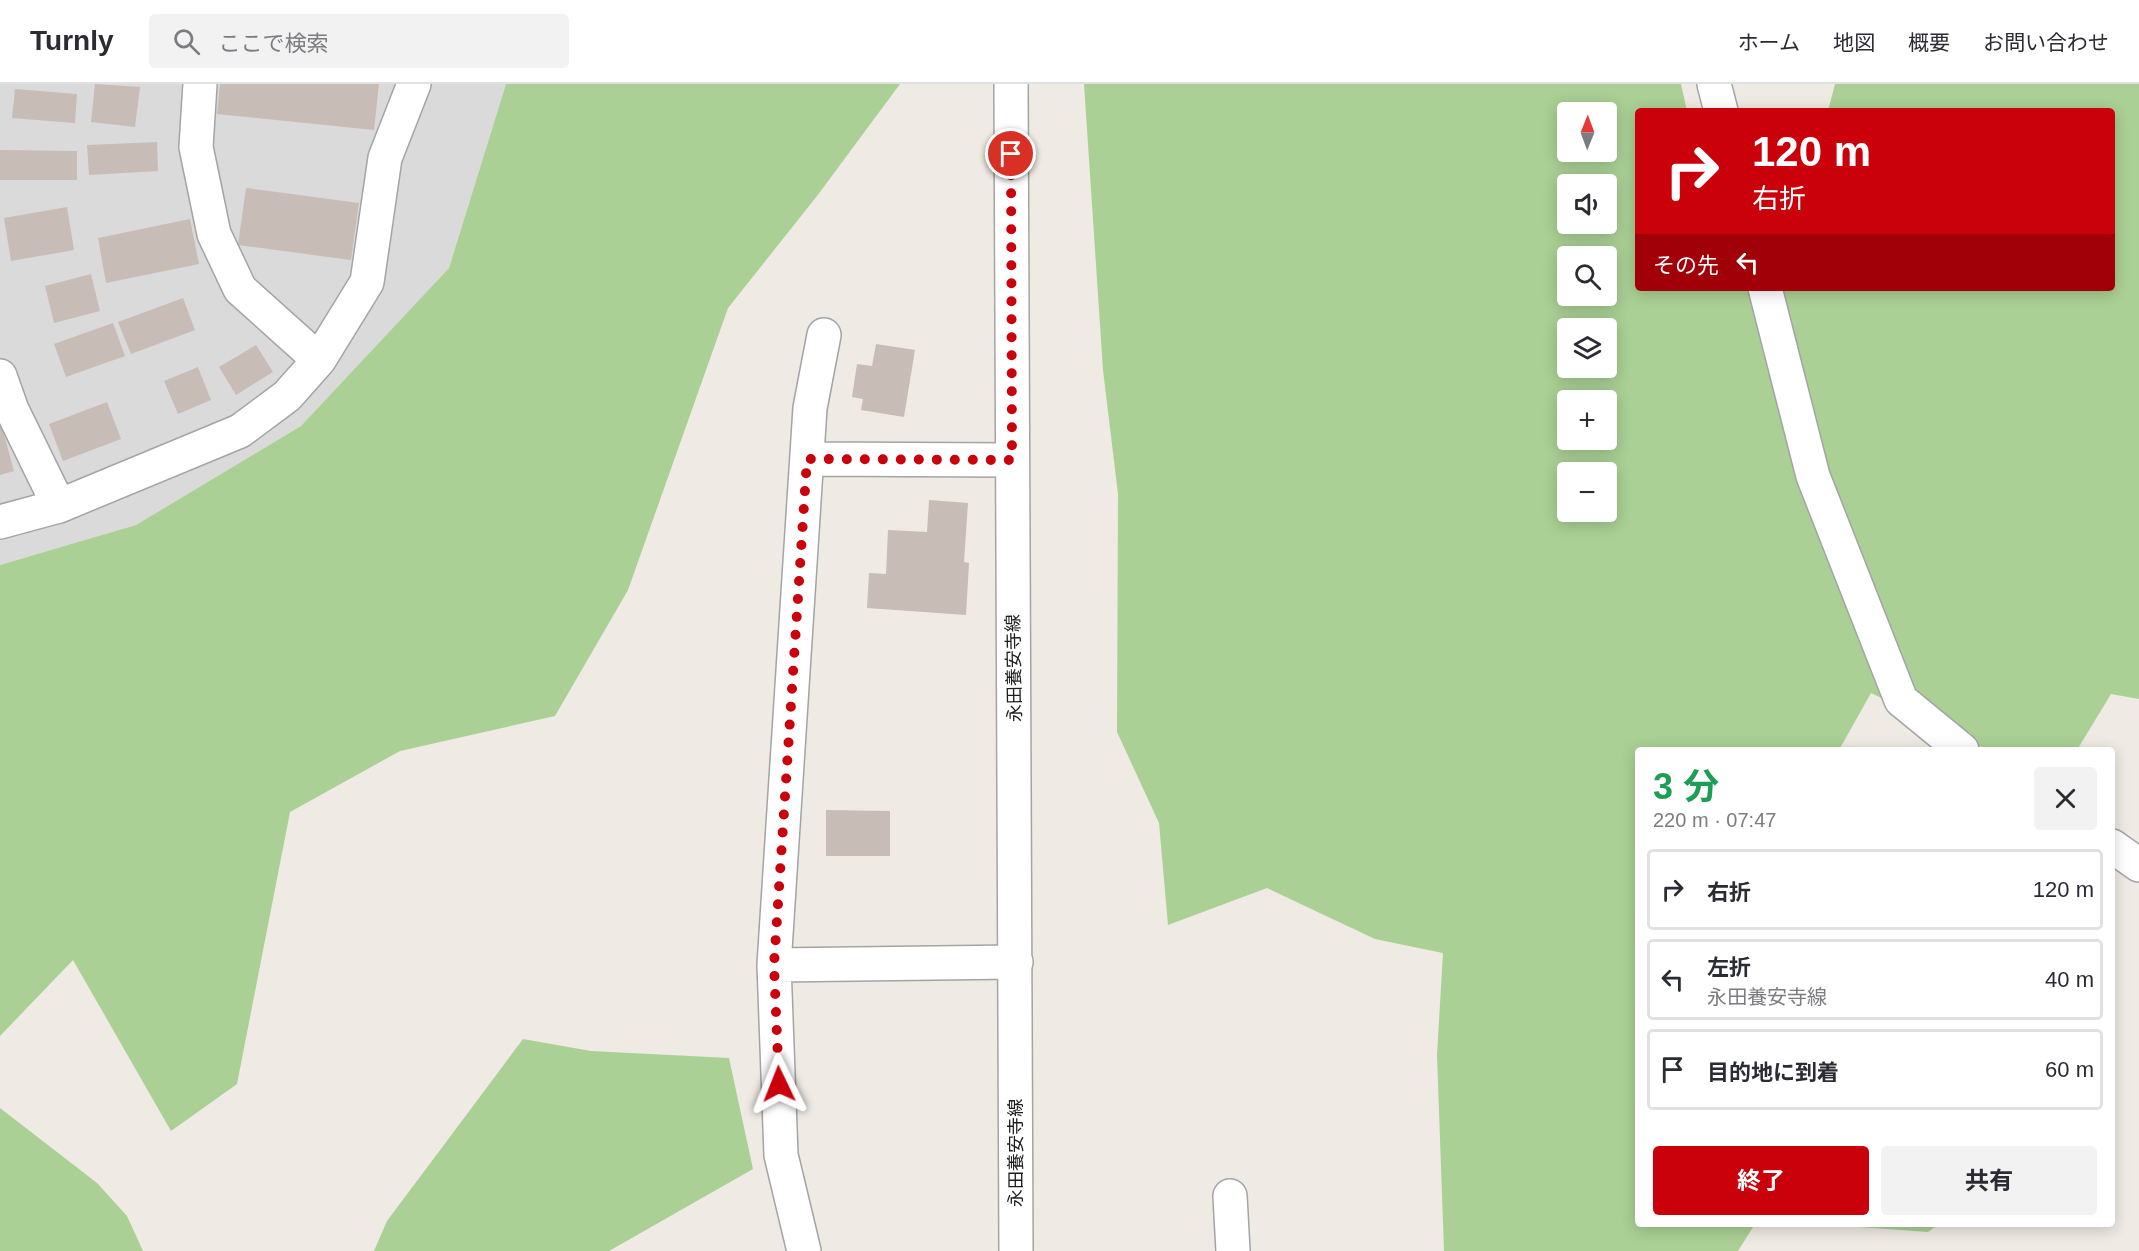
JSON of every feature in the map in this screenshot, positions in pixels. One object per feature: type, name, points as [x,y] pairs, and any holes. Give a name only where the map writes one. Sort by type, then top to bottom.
[{"type":"street","points":[[200,84],[196,147],[214,234],[240,289],[319,360]]},
{"type":"street","points":[[0,522],[58,506],[240,430],[287,396],[319,360],[367,282],[385,158],[414,84]]},
{"type":"street","name":"永田養安寺線","points":[[1011,84],[1016,1251]]},
{"type":"street","points":[[1714,84],[1720,108]]},
{"type":"street","points":[[1766,291],[1813,476],[1901,700],[1958,747]]},
{"type":"street","points":[[804,1251],[781,1155],[774,965],[810,408],[824,335]]},
{"type":"street","points":[[0,376],[12,410],[58,506]]},
{"type":"street","points":[[807,459],[1012,460]]},
{"type":"street","points":[[2115,848],[2139,865]]},
{"type":"street","points":[[774,965],[1016,962]]},
{"type":"street","points":[[1230,1196],[1233,1251]]},
{"type":"shaded area","points":[[0,84],[506,84],[449,268],[301,426],[136,525],[0,565]]},
{"type":"green space","points":[[506,84],[900,84],[817,196],[728,308],[628,590],[555,716],[400,751],[290,812],[237,1084],[171,1131],[73,960],[0,1036],[0,565],[136,525],[301,426],[449,268]]},
{"type":"green space","points":[[1084,84],[1681,84],[1686,108],[1635,108],[1635,291],[2115,291],[2115,108],[1829,108],[1835,84],[2139,84],[2139,699],[2111,694],[2079,747],[1982,747],[1871,693],[1841,747],[1635,747],[1635,1227],[1753,1227],[1738,1251],[1444,1251],[1437,1055],[1443,953],[1375,939],[1267,888],[1168,925],[1159,823],[1117,732],[1118,494],[1103,370]]},
{"type":"green space","points":[[523,1039],[591,1051],[729,1058],[753,1169],[609,1251],[374,1251],[387,1221]]},
{"type":"green space","points":[[0,1108],[97,1183],[127,1216],[143,1251],[0,1251]]},
{"type":"green space","points":[[1859,1227],[1935,1227],[1928,1232]]},
{"type":"building","points":[[95,84],[140,87],[135,127],[91,122]]},
{"type":"building","points":[[220,84],[379,84],[374,130],[217,114]]},
{"type":"building","points":[[15,89],[77,94],[75,123],[12,118]]},
{"type":"building","points":[[157,142],[158,171],[89,175],[87,145]]},
{"type":"building","points":[[0,150],[77,151],[77,180],[0,180]]},
{"type":"building","points":[[246,188],[359,203],[351,260],[238,245]]},
{"type":"building","points":[[67,207],[74,250],[11,261],[4,218]]},
{"type":"building","points":[[190,219],[199,264],[106,283],[98,238]]},
{"type":"building","points":[[91,274],[100,311],[54,323],[45,286]]},
{"type":"building","points":[[183,298],[195,330],[131,354],[118,322]]},
{"type":"building","points":[[113,323],[125,356],[66,377],[54,344]]},
{"type":"building","points":[[876,344],[915,350],[904,417],[861,410],[863,399],[852,397],[857,364],[872,366]]},
{"type":"building","points":[[256,345],[273,372],[236,395],[219,367]]},
{"type":"building","points":[[198,367],[211,400],[178,414],[164,381]]},
{"type":"building","points":[[107,402],[121,439],[63,461],[49,424]]},
{"type":"building","points":[[0,420],[14,471],[0,475]]},
{"type":"building","points":[[929,500],[968,503],[964,562],[969,563],[966,615],[867,608],[869,573],[886,574],[888,530],[927,532]]},
{"type":"building","points":[[826,810],[890,811],[890,856],[826,856]]},
{"type":"route","points":[[779,1084],[774,965],[807,459],[1012,460],[1011,154]]}]
